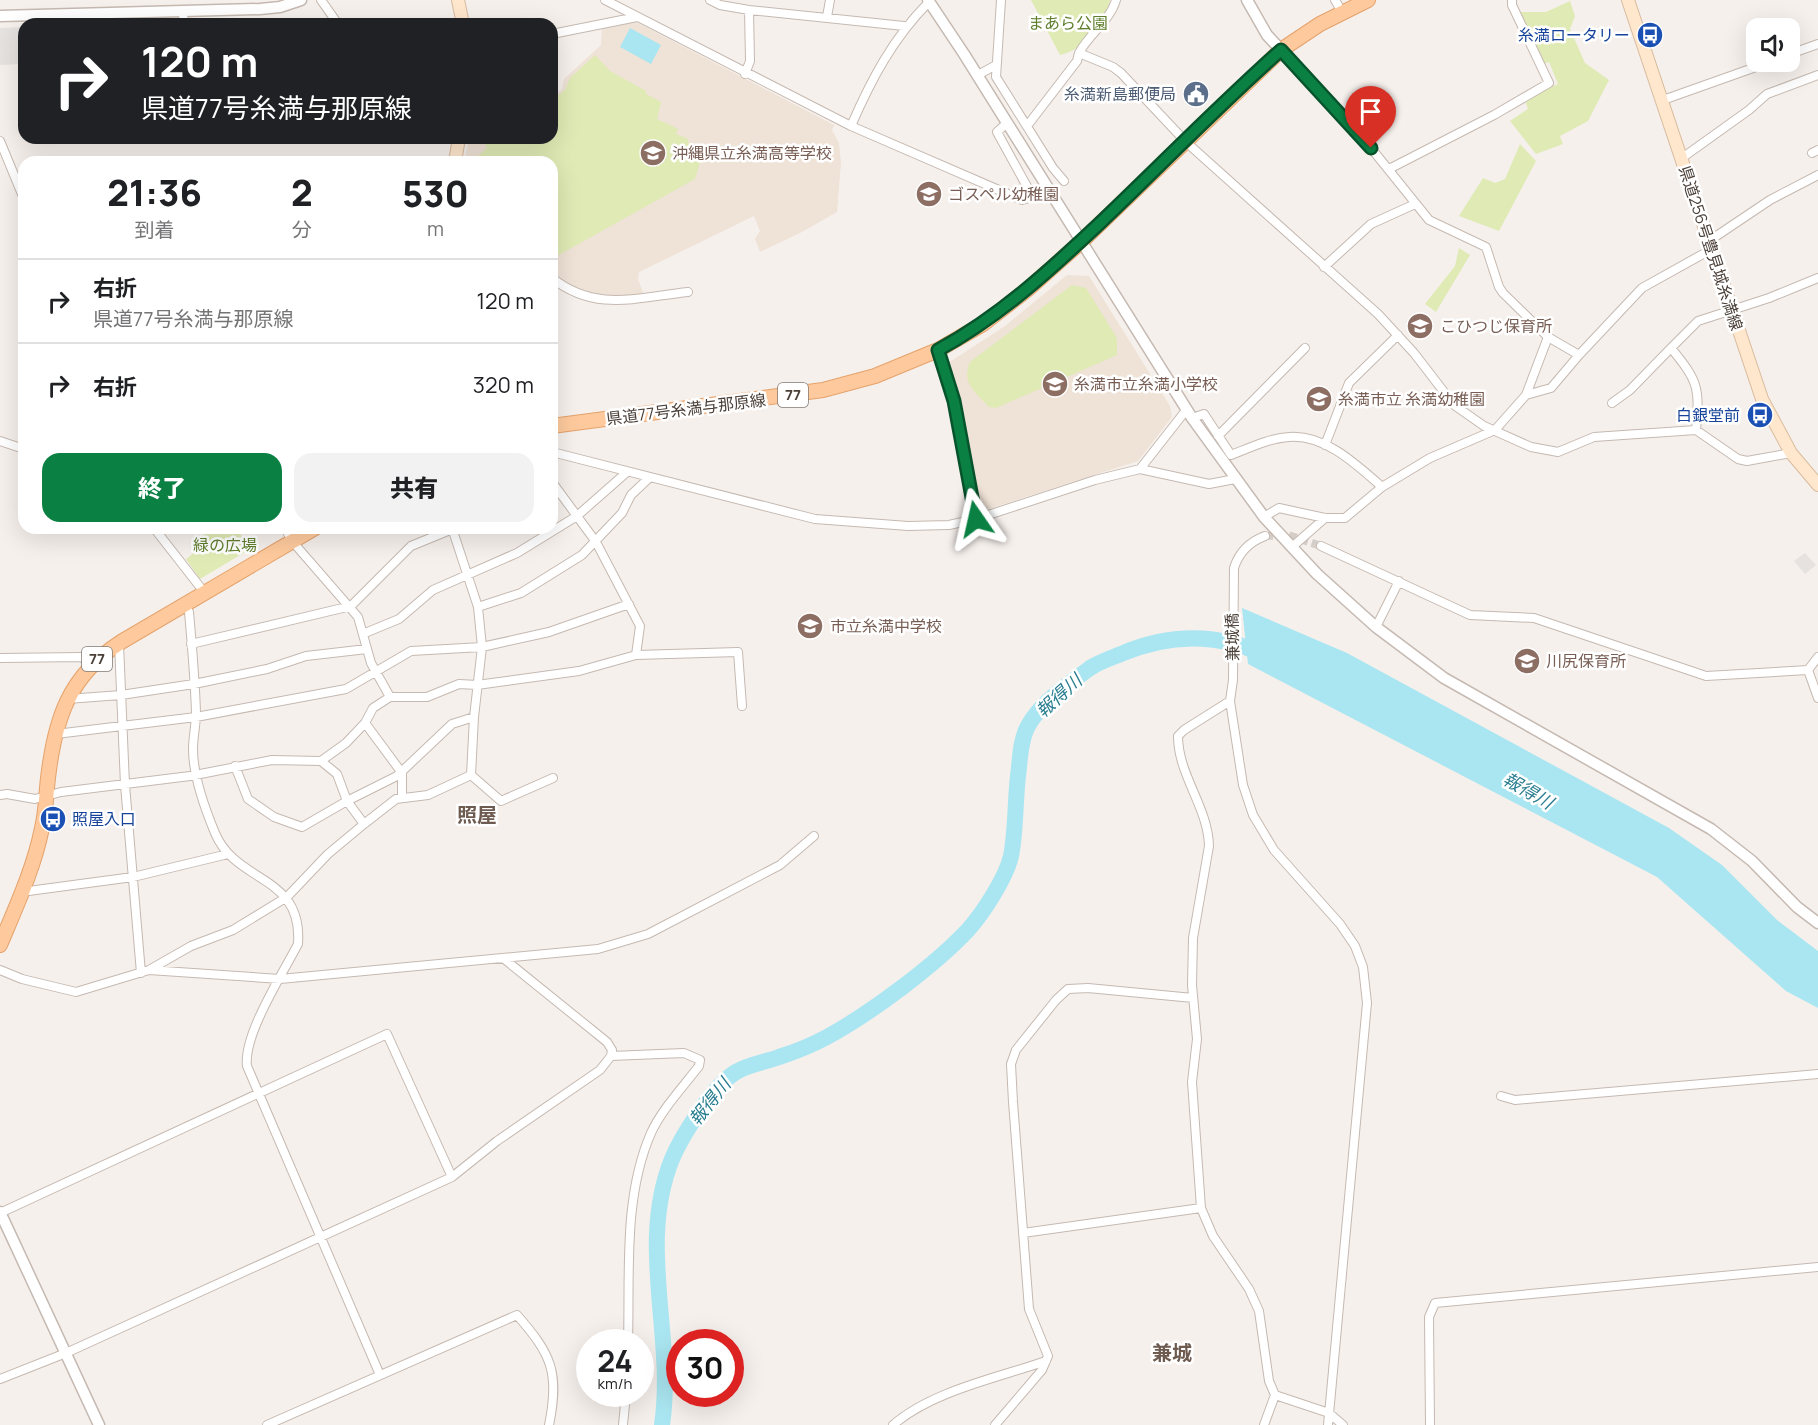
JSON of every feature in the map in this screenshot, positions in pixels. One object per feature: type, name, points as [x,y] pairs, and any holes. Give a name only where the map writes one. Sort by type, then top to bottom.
[{"type":"main road","points":[[458,0],[462,18]]},
{"type":"main road","name":"県道77号糸満与那原線","points":[[558,425],[823,390],[881,374],[938,350],[998,313],[1081,242],[1281,50],[1338,6],[1368,0]]},
{"type":"main road","name":"県道256号豊見城糸満線","points":[[1628,0],[1767,411],[1791,453],[1818,485]]},
{"type":"main road","name":"77","points":[[0,945],[40,838],[56,734],[68,699],[92,664],[118,644],[304,534]]},
{"type":"street","points":[[116,18],[182,11],[260,9],[280,7],[301,0]]},
{"type":"street","points":[[321,0],[334,18]]},
{"type":"street","points":[[605,0],[850,126],[1022,200],[1029,198],[1030,192],[997,132],[1007,123]]},
{"type":"street","points":[[710,0],[720,5],[904,27]]},
{"type":"street","points":[[827,16],[830,0]]},
{"type":"street","points":[[1001,0],[996,77],[1064,181]]},
{"type":"street","points":[[1027,126],[1071,69],[1086,40],[1112,13],[1116,0]]},
{"type":"street","points":[[1247,0],[1267,35],[1296,64],[1389,169],[1429,220],[1486,247],[1498,287],[1548,337],[1579,355]]},
{"type":"street","points":[[1389,169],[1494,115],[1549,83],[1512,5],[1512,0]]},
{"type":"street","points":[[850,126],[873,77],[904,27],[928,1],[978,75],[1189,414],[1264,517],[1317,574],[1377,627],[1444,678],[1712,829],[1752,861],[1797,907],[1818,923]]},
{"type":"street","points":[[745,74],[750,61],[749,9]]},
{"type":"street","points":[[182,11],[184,18]]},
{"type":"street","points":[[0,16],[71,18]]},
{"type":"street","points":[[558,33],[638,17]]},
{"type":"street","points":[[1800,50],[1818,44]]},
{"type":"street","points":[[1079,53],[1113,67],[1121,73],[1186,141],[1398,335],[1454,405],[1484,426],[1531,447],[1558,452],[1594,437],[1696,430],[1738,459],[1747,461],[1791,453]]},
{"type":"street","points":[[978,75],[996,65]]},
{"type":"street","points":[[1663,100],[1746,71]]},
{"type":"street","points":[[1682,158],[1749,110],[1767,94],[1818,75]]},
{"type":"street","points":[[0,141],[18,184]]},
{"type":"street","points":[[1526,395],[1551,387],[1642,288],[1710,245],[1770,200],[1818,175]]},
{"type":"street","points":[[1324,267],[1371,224],[1415,204]]},
{"type":"street","points":[[1612,403],[1630,390],[1698,321],[1769,298],[1818,278]]},
{"type":"street","points":[[558,282],[581,296],[605,301],[622,302],[688,292]]},
{"type":"street","points":[[1325,445],[1349,383],[1398,335]]},
{"type":"street","points":[[1264,517],[1279,508],[1325,518],[1345,518],[1382,486],[1430,458],[1495,430],[1526,395],[1548,337]]},
{"type":"street","points":[[1218,436],[1305,348]]},
{"type":"street","points":[[1671,348],[1697,387],[1699,395],[1696,430]]},
{"type":"street","points":[[938,350],[954,401],[976,519]]},
{"type":"street","points":[[1140,469],[1189,414],[1204,414],[1231,455],[1290,437],[1325,445],[1356,465],[1382,486]]},
{"type":"street","points":[[0,441],[18,447]]},
{"type":"street","points":[[558,454],[815,519],[908,526],[949,525],[976,519],[1095,480],[1140,469],[1209,484],[1235,479]]},
{"type":"street","points":[[558,528],[577,516],[627,472]]},
{"type":"street","points":[[478,607],[521,593],[562,568],[596,542],[622,513],[631,495],[649,478]]},
{"type":"street","points":[[558,490],[596,542],[640,626],[636,655]]},
{"type":"street","points":[[1292,547],[1325,518]]},
{"type":"street","points":[[159,534],[204,592]]},
{"type":"street","points":[[288,534],[351,606],[365,633],[367,649],[375,670],[390,697]]},
{"type":"street","points":[[191,644],[351,606],[411,546],[439,534]]},
{"type":"street","points":[[455,534],[478,607],[482,647],[474,717],[471,775]]},
{"type":"street","points":[[365,633],[399,619],[433,590],[518,553],[548,534]]},
{"type":"street","name":"兼城橋","points":[[1265,536],[1246,546],[1237,557],[1232,594],[1233,680],[1230,700],[1243,785],[1252,815],[1274,850],[1340,924],[1354,945],[1363,967],[1367,1003],[1328,1425]]},
{"type":"street","points":[[1321,546],[1470,615],[1534,618],[1706,676],[1808,670],[1818,657]]},
{"type":"street","points":[[1377,627],[1399,581]]},
{"type":"street","points":[[185,604],[189,612],[196,717],[193,752],[197,775],[215,833],[228,854],[287,897],[297,927],[298,944],[250,1036],[246,1056],[258,1094],[380,1375]]},
{"type":"street","points":[[56,734],[196,717],[345,689],[411,651],[482,647],[549,632],[629,604]]},
{"type":"street","points":[[118,644],[125,785],[133,877],[145,972]]},
{"type":"street","points":[[68,699],[121,695],[194,684],[267,669],[306,656],[367,649]]},
{"type":"street","points":[[0,795],[35,798],[197,775],[272,760],[321,761],[346,743],[365,723],[372,708],[390,697],[427,697],[459,684],[477,685],[579,671],[636,655],[738,652],[742,706]]},
{"type":"street","points":[[0,658],[81,657],[92,664]]},
{"type":"street","points":[[1808,670],[1818,698]]},
{"type":"street","points":[[1230,700],[1178,736],[1181,758],[1208,831],[1209,846],[1192,938],[1193,998],[1197,1039],[1192,1082],[1201,1208],[1213,1236],[1249,1290],[1259,1311],[1269,1382],[1275,1395],[1264,1425]]},
{"type":"street","points":[[235,766],[248,800],[274,817],[302,827],[402,772],[452,724],[474,717]]},
{"type":"street","points":[[365,723],[402,772],[402,798]]},
{"type":"street","points":[[321,761],[337,774],[346,801],[364,824]]},
{"type":"street","points":[[471,775],[501,801],[553,778]]},
{"type":"street","points":[[0,970],[22,979],[76,992],[145,972],[191,946],[234,930],[287,897],[328,854],[396,799],[428,795],[471,775]]},
{"type":"street","points":[[145,972],[280,979],[598,949],[648,934],[780,866],[814,836]]},
{"type":"street","points":[[21,892],[133,877],[228,854]]},
{"type":"street","points":[[0,1379],[66,1353],[452,1177],[497,1141],[600,1070],[611,1056],[612,1050],[607,1042],[503,958]]},
{"type":"street","points":[[995,1425],[1042,1370],[1046,1361],[1047,1349],[1029,1309],[1011,1064],[1016,1050],[1056,1000],[1068,989],[1088,988],[1193,998]]},
{"type":"street","points":[[99,1425],[0,1213],[387,1034],[452,1177]]},
{"type":"street","points":[[611,1056],[684,1053],[700,1060],[699,1066],[652,1131],[641,1161],[633,1215],[629,1329]]},
{"type":"street","points":[[1501,1096],[1515,1100],[1818,1074]]},
{"type":"street","points":[[1023,1233],[1201,1208]]},
{"type":"street","points":[[1430,1425],[1429,1317],[1435,1303],[1818,1267]]},
{"type":"street","points":[[267,1425],[517,1315],[541,1343],[553,1370],[555,1400],[549,1425]]},
{"type":"street","points":[[893,1425],[909,1410],[940,1397],[1046,1361]]},
{"type":"street","points":[[1275,1395],[1329,1413],[1343,1425]]},
{"type":"street","points":[[623,1425],[625,1407]]},
{"type":"shaded area","name":"沖縄県立糸満高等学校","points":[[634,21],[834,125],[832,130],[839,143],[841,163],[837,212],[760,252],[755,239],[760,231],[754,216],[639,272],[638,279],[644,295],[625,299],[581,293],[558,278],[558,156],[465,156],[468,144],[558,144],[558,93],[562,89],[564,79],[601,45],[602,26]]},
{"type":"shaded area","points":[[18,27],[18,64],[0,65],[0,28]]},
{"type":"shaded area","name":"糸満市立糸満小学校","points":[[1067,275],[1089,276],[1170,406],[1172,417],[1138,461],[982,511],[978,507],[948,363],[1005,326]]},
{"type":"shaded area","points":[[1805,553],[1816,565],[1805,574],[1794,561]]},
{"type":"green space","name":"まあら公園","points":[[1031,0],[1110,0],[1103,18],[1092,34],[1078,48],[1060,55]]},
{"type":"green space","points":[[1570,1],[1575,16],[1570,29],[1585,63],[1609,80],[1588,121],[1560,136],[1563,144],[1536,154],[1510,121],[1528,109],[1525,100],[1558,84],[1549,62],[1544,64],[1520,12],[1546,12]]},
{"type":"green space","points":[[595,55],[610,71],[661,102],[657,119],[678,129],[676,134],[688,139],[688,142],[703,153],[695,179],[558,255],[558,156],[478,156],[487,148],[485,144],[558,144],[558,95],[565,90],[570,78]]},
{"type":"green space","points":[[1520,144],[1536,161],[1499,231],[1459,216],[1483,178],[1495,183],[1505,179]]},
{"type":"green space","points":[[1459,248],[1470,255],[1436,312],[1425,304],[1455,266]]},
{"type":"green space","points":[[1072,285],[1086,288],[1117,338],[1117,355],[996,408],[989,407],[974,392],[968,382],[970,362]]},
{"type":"green space","name":"緑の広場","points":[[203,534],[240,534],[250,549],[200,579],[186,559],[207,543]]},
{"type":"water","points":[[630,28],[661,45],[651,64],[620,47]]},
{"type":"water","points":[[1242,608],[1347,653],[1669,828],[1722,865],[1777,920],[1818,951],[1818,1008],[1786,991],[1657,877],[1248,664]]},
{"type":"waterway","name":"報得川","points":[[662,1425],[665,1392],[664,1358],[657,1257],[662,1191],[677,1149],[709,1099],[727,1078],[736,1072],[809,1046],[863,1015],[920,973],[968,930],[993,895],[1011,856],[1020,757],[1025,732],[1040,709],[1065,687],[1105,660],[1139,647],[1176,639],[1212,639],[1265,655]]},
{"type":"tunnel","points":[[1265,536],[1288,535],[1321,546]]},
{"type":"place","name":"糸満ロータリー","points":[[1650,35]]},
{"type":"place","name":"糸満新島郵便局","points":[[1196,94]]},
{"type":"place","name":"沖縄県立糸満高等学校","points":[[653,153]]},
{"type":"place","name":"ゴスペル幼稚園","points":[[929,194]]},
{"type":"place","name":"こひつじ保育所","points":[[1420,326]]},
{"type":"place","name":"糸満市立糸満小学校","points":[[1055,384]]},
{"type":"place","name":"糸満市立 糸満幼稚園","points":[[1319,399]]},
{"type":"place","name":"白銀堂前","points":[[1760,415]]},
{"type":"place","name":"市立糸満中学校","points":[[810,626]]},
{"type":"place","name":"川尻保育所","points":[[1527,661]]},
{"type":"place","name":"照屋入口","points":[[53,819]]},
{"type":"district","name":"照屋","points":[[477,815]]},
{"type":"district","name":"兼城","points":[[1172,1353]]},
{"type":"route","points":[[976,519],[954,411],[954,401],[938,350],[983,324],[1028,289],[1081,242],[1259,68],[1281,50],[1371,148]]}]
